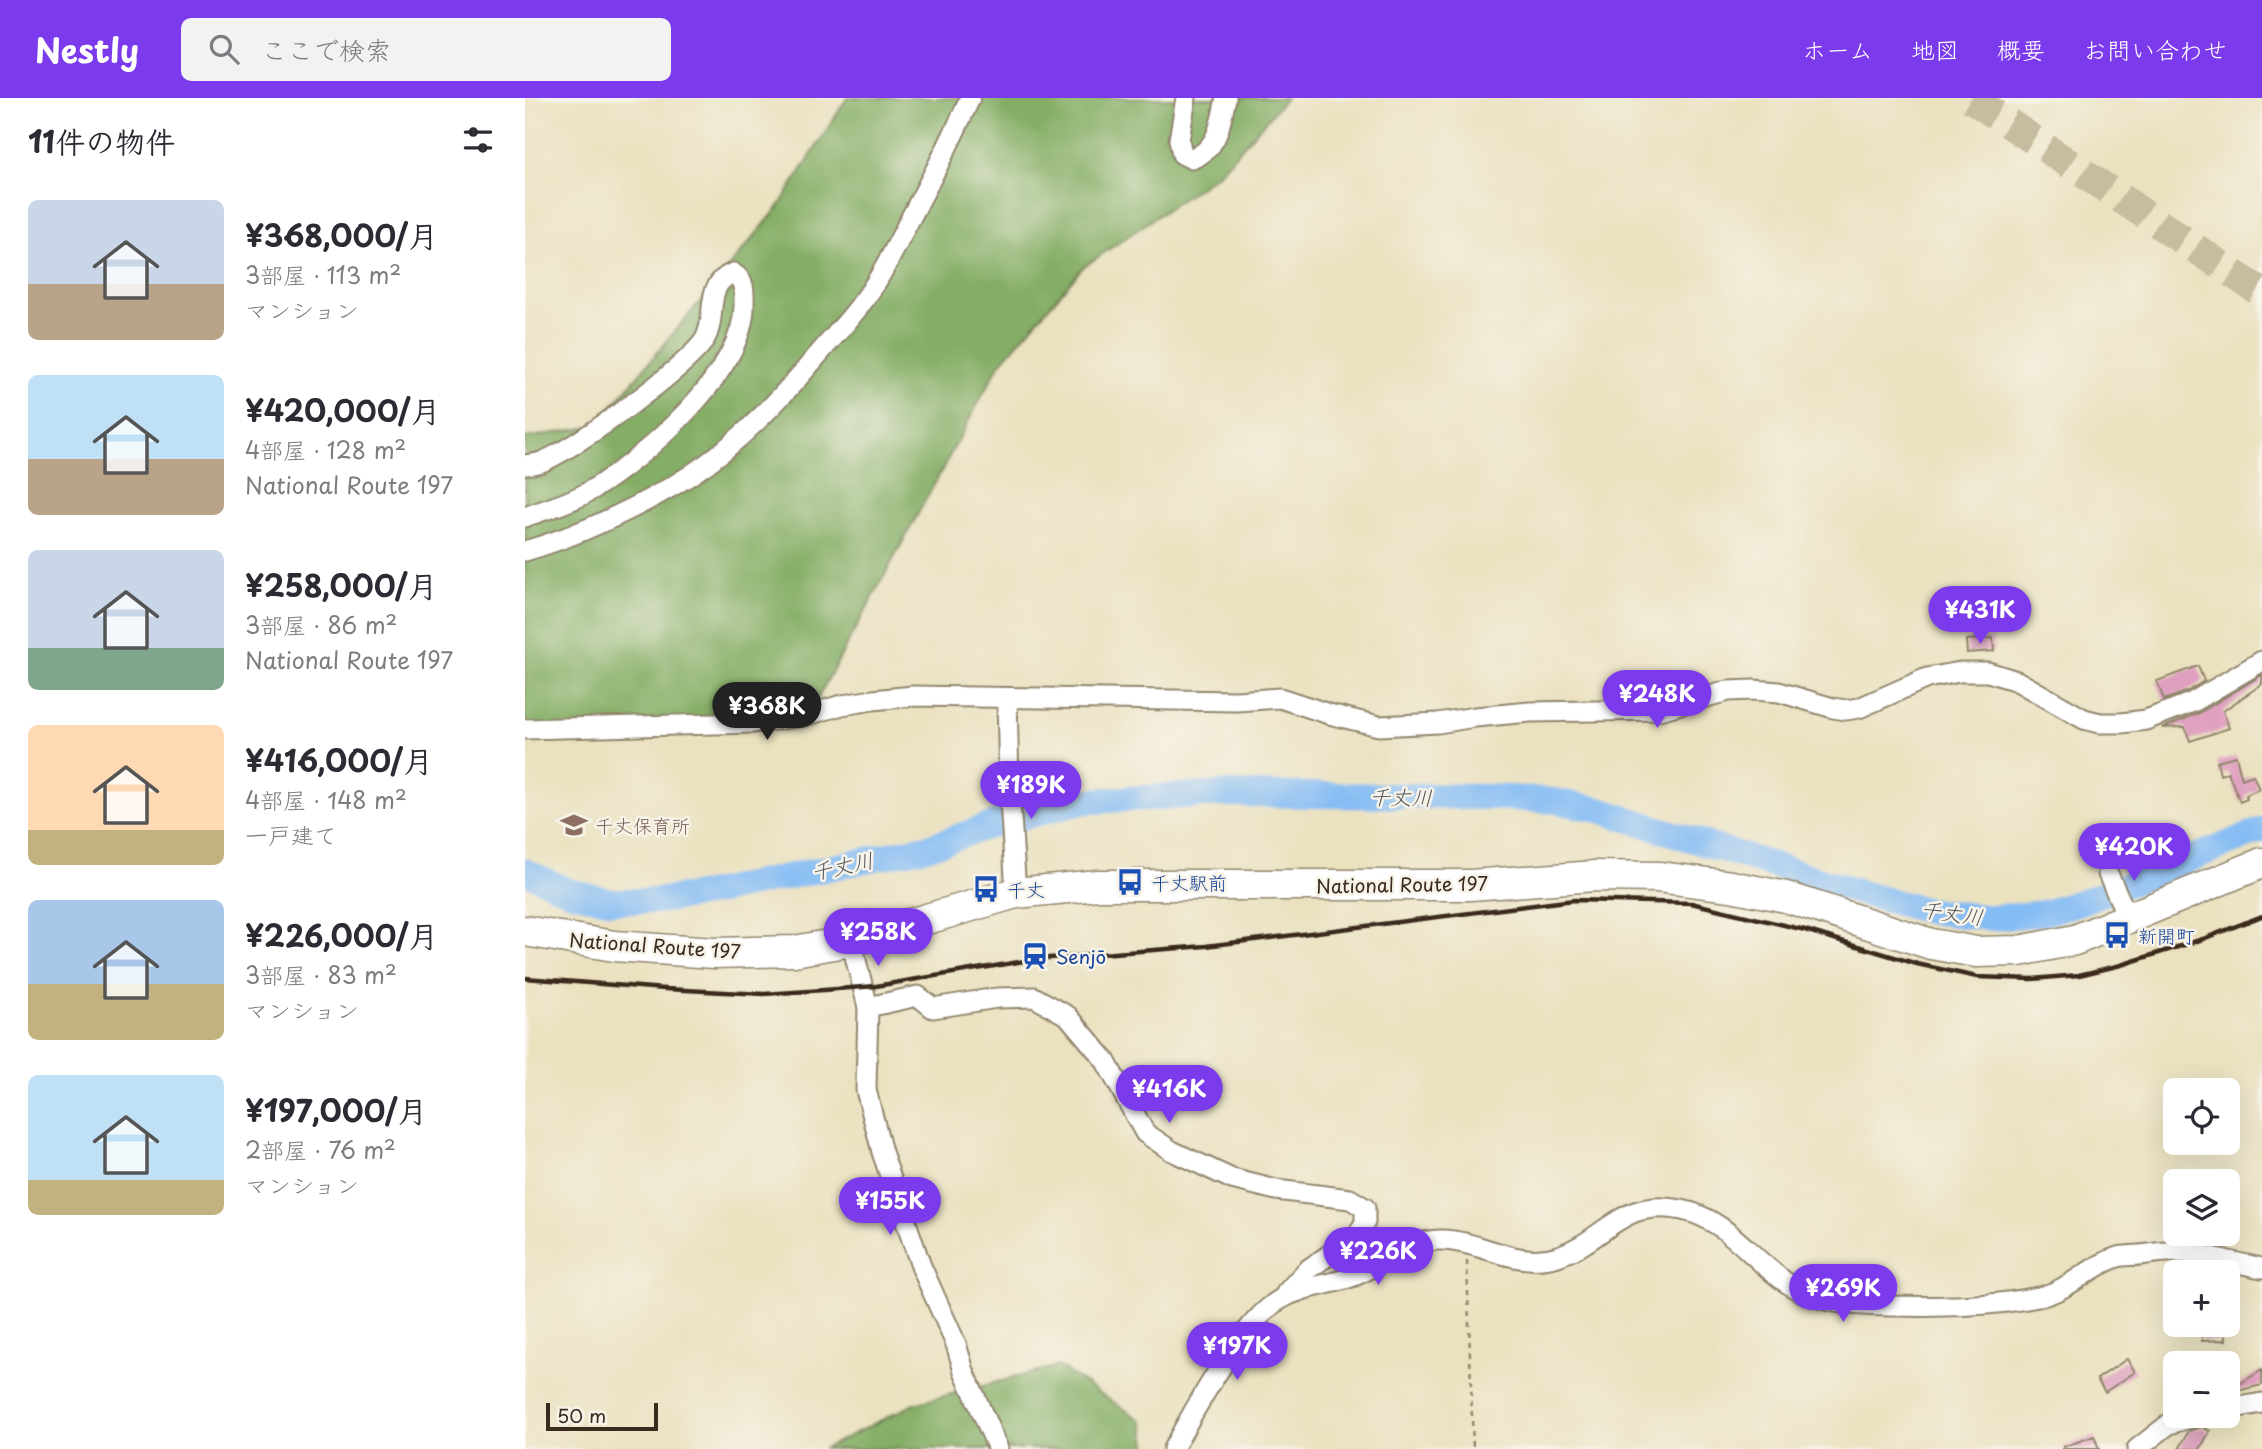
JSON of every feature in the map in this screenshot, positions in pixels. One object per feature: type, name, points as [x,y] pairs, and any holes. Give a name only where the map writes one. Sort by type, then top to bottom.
[{"type":"highway","name":"National Route 197","points":[[525,931],[614,946],[714,953],[794,951],[851,941],[1016,893],[1098,885],[1469,885],[1595,876],[1658,877],[1731,886],[1786,897],[1931,944],[1976,952],[2019,951],[2075,940],[2126,914],[2262,863]]},
{"type":"street","points":[[525,551],[611,518],[689,476],[760,417],[808,366],[863,301],[879,277],[946,152],[970,98]]},
{"type":"street","points":[[1186,98],[1179,139],[1182,154],[1192,159],[1203,154],[1212,145],[1223,117],[1226,98]]},
{"type":"street","points":[[525,465],[540,463],[562,452],[654,387],[705,339],[710,327],[713,293],[723,277],[733,273],[740,277],[744,285],[744,312],[739,335],[722,368],[689,408],[631,463],[589,492],[525,517]]},
{"type":"street","points":[[525,729],[752,723],[804,716],[842,705],[900,697],[1237,701],[1280,698],[1379,726],[1530,712],[1659,710],[1728,691],[1753,690],[1779,692],[1846,710],[1859,708],[1927,678],[1960,672],[1988,672],[2017,681],[2063,709],[2100,723],[2146,720],[2166,714],[2193,702],[2262,661]]},
{"type":"street","points":[[1007,698],[1016,893]]},
{"type":"street","points":[[2108,874],[2126,914]]},
{"type":"street","points":[[851,941],[869,1007],[866,1090],[881,1152],[921,1266],[998,1449]]},
{"type":"street","points":[[869,1007],[918,996],[933,1008],[997,998],[1034,997],[1068,1016],[1105,1060],[1145,1133],[1172,1152],[1232,1179],[1276,1190],[1350,1199],[1365,1208],[1365,1222],[1358,1235],[1307,1270],[1283,1297]]},
{"type":"street","points":[[1173,1449],[1195,1408],[1254,1321],[1267,1307],[1283,1297],[1362,1273],[1406,1248],[1425,1241],[1467,1243],[1508,1257],[1542,1259],[1578,1246],[1616,1219],[1633,1212],[1651,1208],[1674,1209],[1702,1217],[1722,1227],[1779,1277],[1807,1294],[1841,1304],[1879,1306],[1986,1304],[2041,1297],[2065,1287],[2115,1257],[2175,1252],[2262,1268]]},
{"type":"street","points":[[2240,1407],[2262,1403]]},
{"type":"street","points":[[2137,1449],[2164,1428]]},
{"type":"path","points":[[1467,1243],[1472,1449]]},
{"type":"green space","points":[[847,98],[1286,98],[1218,174],[1082,268],[999,365],[808,716],[561,738],[525,730],[525,438],[596,426],[778,208]]},
{"type":"green space","points":[[1058,1366],[1143,1421],[1148,1449],[823,1449],[914,1404]]},
{"type":"building","points":[[1993,638],[1994,651],[1967,653],[1966,640]]},
{"type":"building","points":[[2198,666],[2204,681],[2188,691],[2164,700],[2157,681]]},
{"type":"building","points":[[2262,675],[2262,684],[2223,711],[2229,728],[2190,741],[2185,727],[2162,728],[2199,713]]},
{"type":"building","points":[[2236,756],[2242,779],[2253,775],[2259,789],[2246,795],[2247,799],[2240,802],[2228,772],[2220,775],[2217,761]]},
{"type":"building","points":[[2202,1337],[2226,1337],[2226,1340],[2202,1341]]},
{"type":"building","points":[[2127,1359],[2135,1372],[2105,1392],[2097,1379]]},
{"type":"building","points":[[2262,1370],[2262,1385],[2240,1390],[2240,1384]]},
{"type":"building","points":[[2204,1428],[2210,1431],[2200,1449],[2179,1449],[2189,1431]]},
{"type":"building","points":[[2094,1436],[2099,1449],[2063,1449],[2063,1447]]},
{"type":"waterway","name":"千丈川","points":[[525,871],[568,891],[612,901],[655,901],[707,894],[931,846],[997,823],[1086,801],[1221,794],[1496,797],[1555,801],[1596,809],[1857,892],[1928,911],[1993,918],[2045,913],[2093,898],[2262,830]]},
{"type":"tunnel","points":[[1971,98],[2262,293]]},
{"type":"railway","points":[[525,978],[764,994],[824,990],[876,986],[1036,959],[1206,946],[1574,900],[1691,903],[1805,930],[1917,964],[1977,977],[2032,979],[2079,975],[2121,965],[2203,939],[2262,916]]},
{"type":"place","name":"千丈保育所","points":[[574,825]]},
{"type":"place","name":"千丈駅前","points":[[1130,882]]},
{"type":"place","name":"千丈","points":[[986,889]]},
{"type":"place","name":"新開町","points":[[2117,935]]},
{"type":"place","name":"Senjō","points":[[1035,956]]}]
